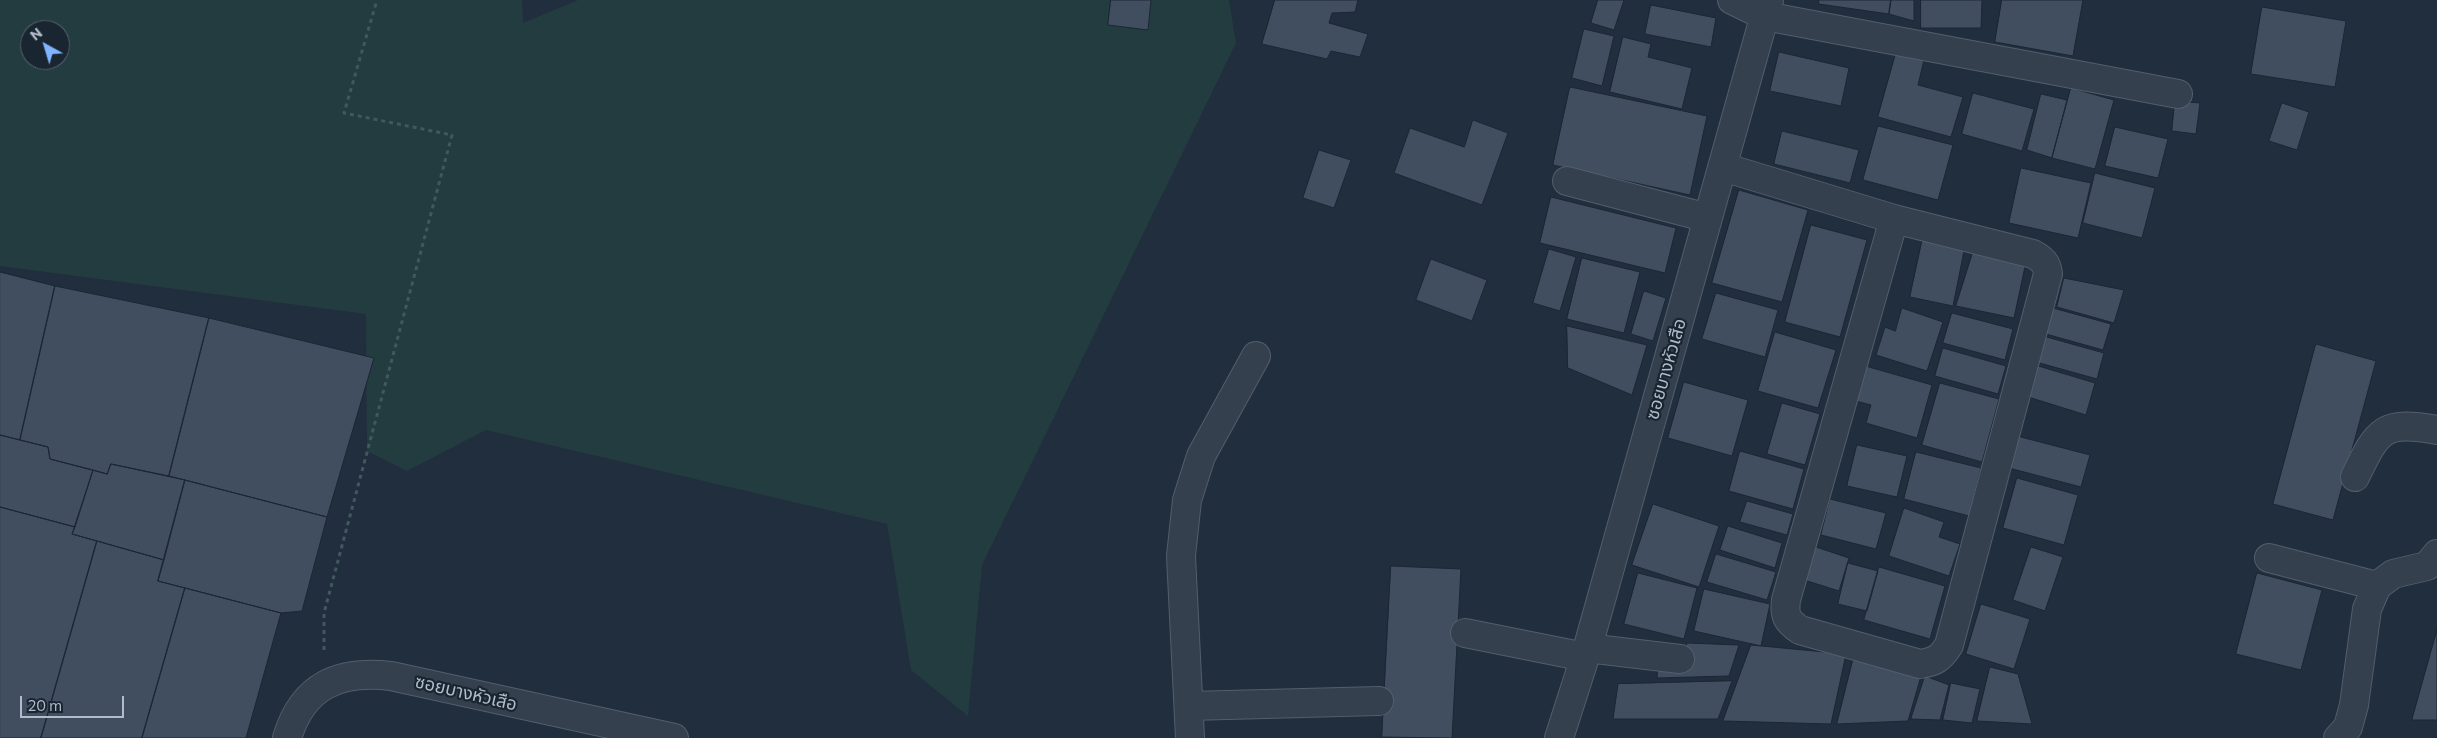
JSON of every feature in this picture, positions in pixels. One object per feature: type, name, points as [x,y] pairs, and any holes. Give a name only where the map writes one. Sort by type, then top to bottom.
[{"type":"street","points":[[1732,0],[2178,94]]},
{"type":"street","name":"ซอยบางหัวเสือ","points":[[1559,738],[1586,652],[1767,8]]},
{"type":"street","points":[[1723,167],[1894,219],[2033,254],[2041,258],[2047,266],[2048,274],[1949,645],[1942,656],[1933,662],[1920,664],[1800,630],[1789,622],[1784,613],[1894,219]]},
{"type":"street","points":[[1567,181],[1708,218]]},
{"type":"street","points":[[1190,738],[1180,556],[1187,500],[1201,456],[1256,356]]},
{"type":"street","points":[[2355,477],[2374,439],[2388,430],[2410,425],[2437,430]]},
{"type":"street","points":[[2338,738],[2348,727],[2352,712],[2367,609],[2377,586],[2393,574],[2427,566],[2437,554]]},
{"type":"street","points":[[2269,558],[2377,586]]},
{"type":"street","points":[[1465,633],[1586,652],[1680,659]]},
{"type":"street","name":"ซอยบางหัวเสือ","points":[[287,738],[297,711],[317,689],[325,684],[348,676],[368,673],[391,676],[674,738]]},
{"type":"street","points":[[1189,706],[1378,701]]},
{"type":"path","points":[[325,684],[324,613],[452,136],[344,113],[377,0]]},
{"type":"green space","points":[[0,0],[522,0],[523,23],[578,0],[1229,0],[1236,43],[982,565],[968,716],[911,670],[887,524],[486,430],[407,471],[367,451],[366,314],[0,266]]},
{"type":"building","points":[[1111,0],[1151,0],[1148,30],[1108,25]]},
{"type":"building","points":[[1275,0],[1358,0],[1355,12],[1332,13],[1329,23],[1368,34],[1360,57],[1331,51],[1327,59],[1262,44]]},
{"type":"building","points":[[1598,0],[1624,0],[1614,30],[1591,23]]},
{"type":"building","points":[[1819,0],[1891,0],[1889,14],[1819,4]]},
{"type":"building","points":[[1891,0],[1914,0],[1914,21],[1889,14]]},
{"type":"building","points":[[1921,0],[1982,0],[1981,28],[1921,28]]},
{"type":"building","points":[[2002,0],[2083,0],[2073,56],[1995,42]]},
{"type":"building","points":[[1651,5],[1716,18],[1711,47],[1645,34]]},
{"type":"building","points":[[2262,7],[2346,21],[2335,87],[2251,74]]},
{"type":"building","points":[[1584,29],[1614,36],[1602,86],[1572,78]]},
{"type":"building","points":[[1623,37],[1651,44],[1648,57],[1692,68],[1682,109],[1610,92]]},
{"type":"building","points":[[1779,52],[1849,68],[1841,106],[1770,91]]},
{"type":"building","points":[[1896,53],[1924,60],[1918,85],[1963,97],[1951,137],[1878,117]]},
{"type":"building","points":[[1570,87],[1707,116],[1690,195],[1553,165]]},
{"type":"building","points":[[2071,88],[2114,100],[2095,169],[2052,158]]},
{"type":"building","points":[[1973,93],[2034,109],[2022,151],[1962,134]]},
{"type":"building","points":[[2041,94],[2067,100],[2052,158],[2027,150]]},
{"type":"building","points":[[2175,101],[2200,103],[2196,134],[2172,131]]},
{"type":"building","points":[[2282,103],[2309,112],[2297,150],[2269,141]]},
{"type":"building","points":[[1473,120],[1508,133],[1482,205],[1394,173],[1410,128],[1464,147]]},
{"type":"building","points":[[1878,126],[1953,145],[1938,200],[1863,180]]},
{"type":"building","points":[[2115,127],[2168,139],[2158,178],[2105,166]]},
{"type":"building","points":[[1782,131],[1859,150],[1850,183],[1774,164]]},
{"type":"building","points":[[1319,150],[1351,160],[1334,208],[1303,198]]},
{"type":"building","points":[[2021,168],[2091,183],[2078,238],[2009,223]]},
{"type":"building","points":[[2095,173],[2155,188],[2142,238],[2083,223]]},
{"type":"building","points":[[1739,190],[1808,210],[1782,302],[1712,283]]},
{"type":"building","points":[[1551,197],[1676,228],[1665,273],[1540,243]]},
{"type":"building","points":[[1811,225],[1867,240],[1840,337],[1785,322]]},
{"type":"building","points":[[1923,237],[1965,246],[1953,306],[1910,297]]},
{"type":"building","points":[[1549,249],[1576,257],[1560,311],[1533,303]]},
{"type":"building","points":[[1974,249],[2026,262],[2014,318],[1956,306]]},
{"type":"building","points":[[1582,258],[1640,272],[1624,333],[1567,319]]},
{"type":"building","points":[[1431,259],[1487,280],[1472,321],[1416,300]]},
{"type":"building","points":[[0,272],[55,286],[20,440],[0,435]]},
{"type":"building","points":[[2064,278],[2124,290],[2114,323],[2057,307]]},
{"type":"building","points":[[55,286],[209,318],[169,476],[111,464],[107,474],[50,459],[48,447],[20,440]]},
{"type":"building","points":[[1644,291],[1666,298],[1653,341],[1631,334]]},
{"type":"building","points":[[1716,293],[1778,310],[1765,357],[1702,339]]},
{"type":"building","points":[[1902,308],[1943,322],[1927,371],[1876,355],[1885,327],[1895,331]]},
{"type":"building","points":[[2053,308],[2111,324],[2103,350],[2046,334]]},
{"type":"building","points":[[1952,313],[2013,329],[2005,360],[1943,343]]},
{"type":"building","points":[[209,318],[374,358],[327,517],[169,476]]},
{"type":"building","points":[[1567,326],[1647,345],[1632,395],[1568,368]]},
{"type":"building","points":[[1775,332],[1836,350],[1818,408],[1758,391]]},
{"type":"building","points":[[2043,336],[2104,353],[2097,379],[2036,362]]},
{"type":"building","points":[[2316,344],[2376,361],[2333,520],[2273,504]]},
{"type":"building","points":[[1943,348],[2006,366],[1998,394],[1935,376]]},
{"type":"building","points":[[1862,365],[1932,385],[1917,438],[1866,423],[1871,405],[1852,400]]},
{"type":"building","points":[[2035,365],[2095,383],[2086,415],[2025,396]]},
{"type":"building","points":[[1684,382],[1748,400],[1732,456],[1668,438]]},
{"type":"building","points":[[1940,383],[1999,399],[1982,462],[1922,445]]},
{"type":"building","points":[[1782,403],[1820,414],[1805,465],[1767,454]]},
{"type":"building","points":[[0,435],[48,447],[50,459],[93,470],[75,527],[0,507]]},
{"type":"building","points":[[2017,436],[2090,455],[2081,487],[2009,468]]},
{"type":"building","points":[[1857,445],[1907,456],[1897,497],[1847,486]]},
{"type":"building","points":[[1740,451],[1804,469],[1793,509],[1729,491]]},
{"type":"building","points":[[1916,452],[1981,468],[1969,516],[1904,499]]},
{"type":"building","points":[[111,464],[185,480],[164,560],[72,534],[93,470],[107,474]]},
{"type":"building","points":[[2017,478],[2078,495],[2064,545],[2003,528]]},
{"type":"building","points":[[185,480],[327,517],[302,611],[281,613],[158,581]]},
{"type":"building","points":[[1830,499],[1886,513],[1876,549],[1821,535]]},
{"type":"building","points":[[1747,501],[1793,514],[1787,535],[1740,522]]},
{"type":"building","points":[[1653,504],[1719,526],[1699,587],[1632,565]]},
{"type":"building","points":[[0,507],[75,527],[72,534],[97,541],[41,738],[0,738]]},
{"type":"building","points":[[1904,508],[1944,522],[1939,537],[1960,544],[1949,576],[1889,556]]},
{"type":"building","points":[[1728,526],[1782,543],[1775,568],[1720,550]]},
{"type":"building","points":[[97,541],[164,560],[158,581],[185,588],[142,738],[41,738]]},
{"type":"building","points":[[1813,546],[1849,558],[1839,591],[1801,579]]},
{"type":"building","points":[[2031,547],[2063,557],[2045,611],[2013,600]]},
{"type":"building","points":[[1716,554],[1776,572],[1767,600],[1707,582]]},
{"type":"building","points":[[1848,563],[1878,571],[1867,611],[1838,604]]},
{"type":"building","points":[[1391,566],[1461,569],[1452,738],[1382,737]]},
{"type":"building","points":[[1879,567],[1945,586],[1930,639],[1864,620]]},
{"type":"building","points":[[1638,573],[1697,588],[1684,639],[1624,624]]},
{"type":"building","points":[[2257,573],[2322,590],[2301,670],[2236,654]]},
{"type":"building","points":[[185,588],[281,613],[246,738],[142,738]]},
{"type":"building","points":[[1704,589],[1770,604],[1761,646],[1694,631]]},
{"type":"building","points":[[1981,604],[2030,619],[2014,669],[1966,654]]},
{"type":"building","points":[[2437,630],[2437,720],[2412,720]]},
{"type":"building","points":[[1687,643],[1739,645],[1729,676],[1657,678],[1658,664],[1686,665]]},
{"type":"building","points":[[1751,645],[1846,654],[1831,724],[1723,721]]},
{"type":"building","points":[[1855,652],[1921,676],[1908,721],[1837,724]]},
{"type":"building","points":[[1990,667],[2018,674],[2032,724],[1977,721]]},
{"type":"building","points":[[1925,676],[1949,685],[1940,720],[1911,719]]},
{"type":"building","points":[[1732,681],[1718,719],[1613,719],[1618,684]]},
{"type":"building","points":[[1951,683],[1980,689],[1972,723],[1943,720]]}]
